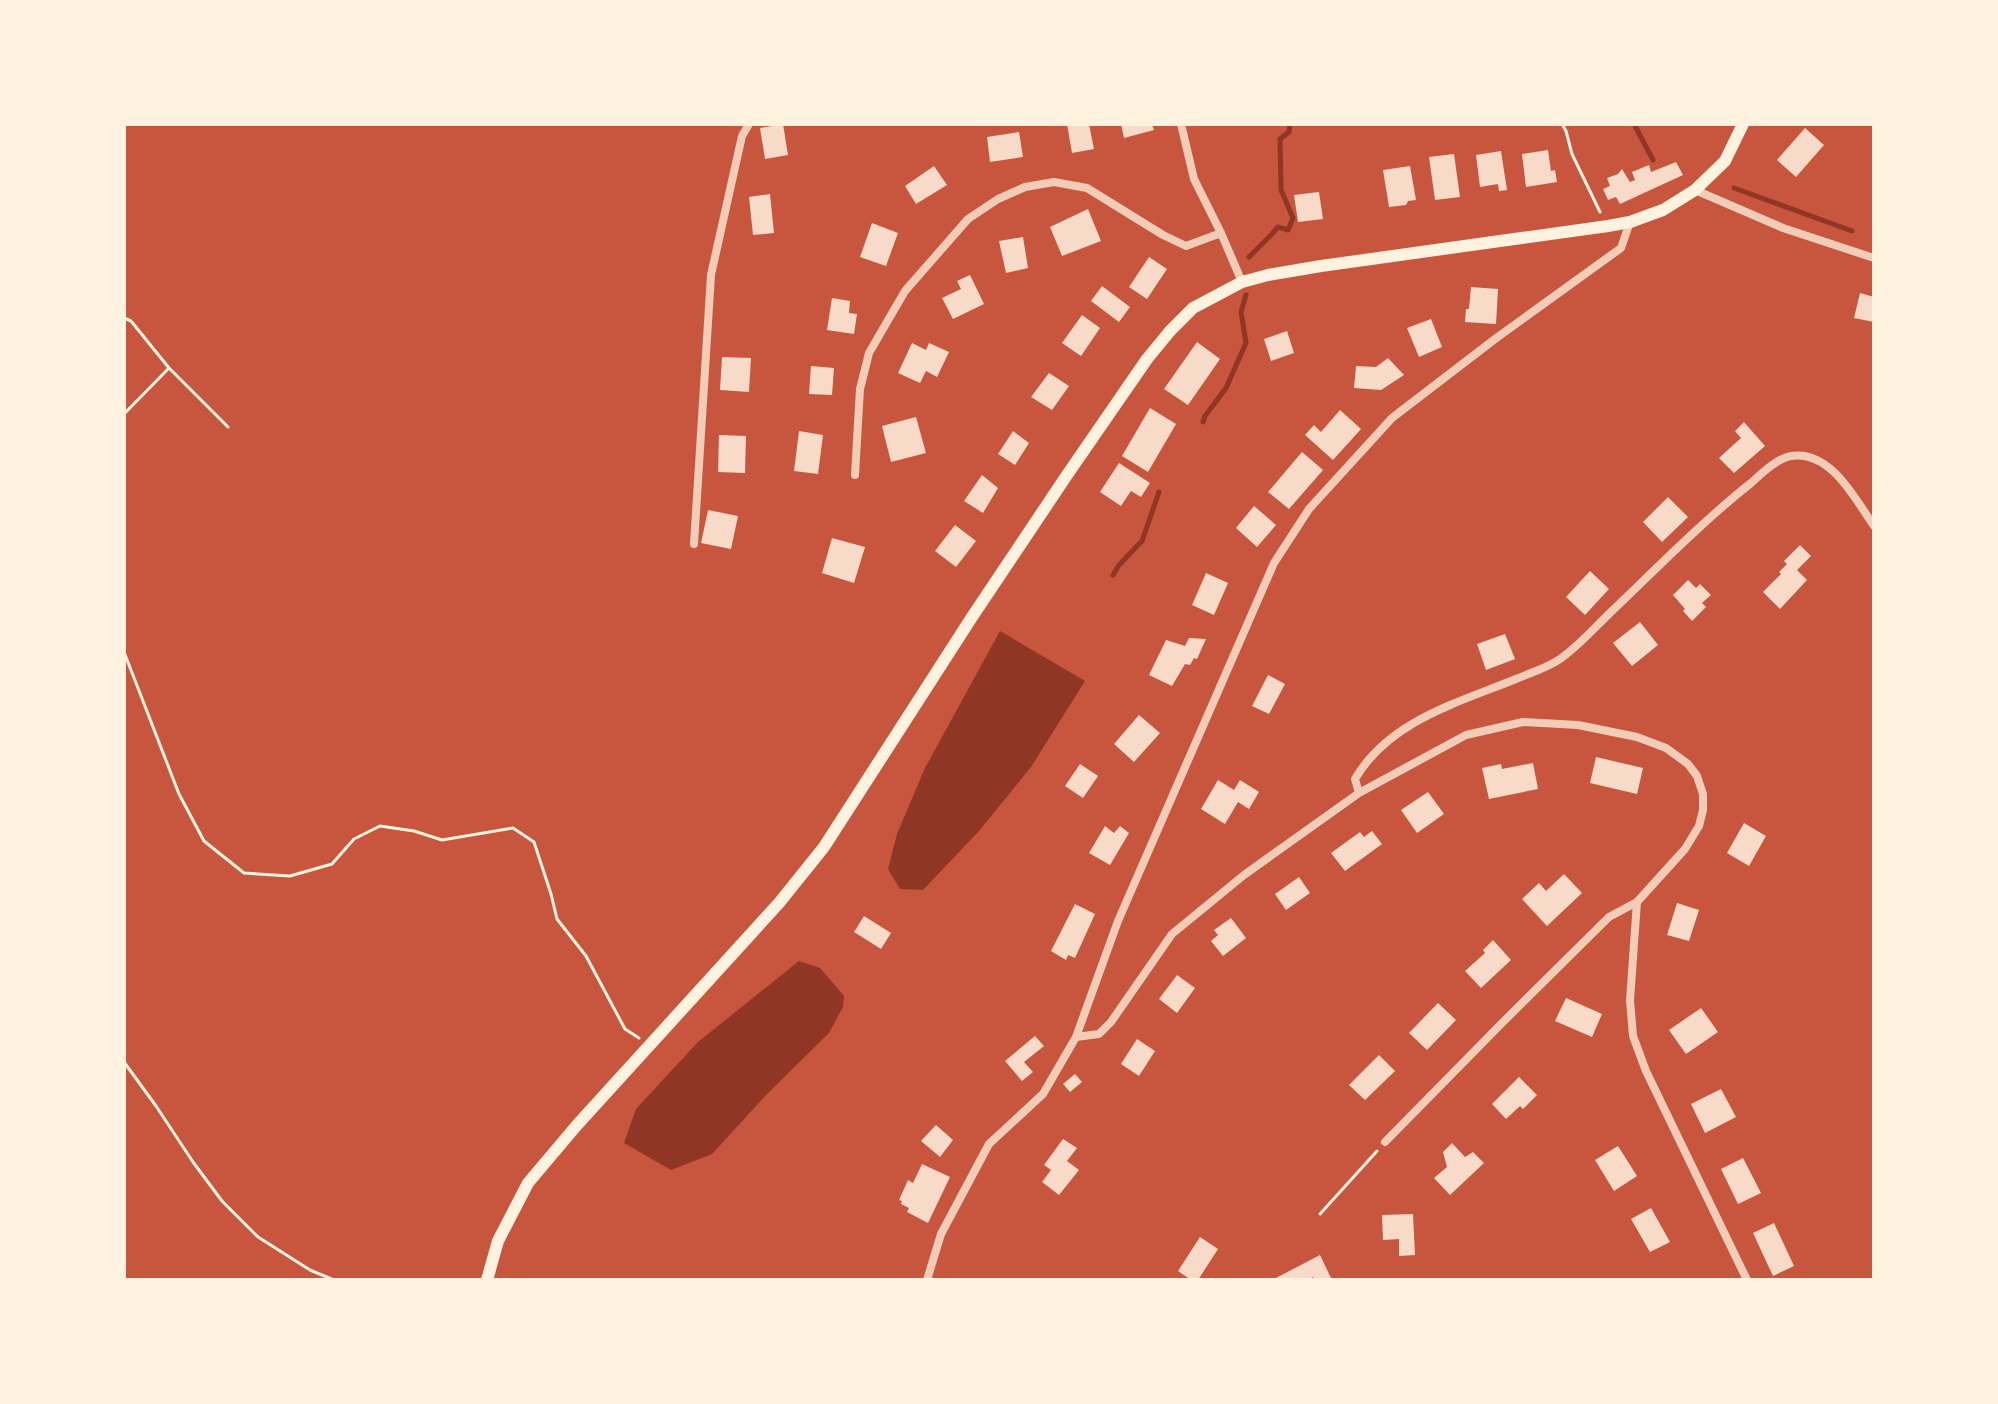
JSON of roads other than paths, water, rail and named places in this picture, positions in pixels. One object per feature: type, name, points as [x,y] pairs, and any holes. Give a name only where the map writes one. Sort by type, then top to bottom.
[{"type":"main road","points":[[487,1280],[498,1241],[528,1183],[779,903],[824,847],[981,604],[1147,359],[1193,308],[1242,282],[1268,275],[1630,222],[1663,210],[1695,190],[1725,161],[1743,124]]},
{"type":"street","points":[[694,544],[711,275],[742,136],[749,124]]},
{"type":"street","points":[[1181,124],[1194,179],[1242,282]]},
{"type":"street","points":[[855,475],[860,389],[869,353],[905,291],[968,219],[998,199],[1025,187],[1054,182],[1087,188],[1186,246],[1221,233]]},
{"type":"street","points":[[1695,190],[1783,228],[1874,258]]},
{"type":"street","points":[[927,1280],[941,1234],[989,1144],[1043,1094],[1076,1037],[1118,921],[1274,563],[1309,509],[1392,418],[1621,248],[1630,222]]},
{"type":"street","points":[[1359,793],[1355,779],[1381,746],[1437,710],[1559,660],[1729,500],[1772,465],[1787,457],[1800,456],[1823,463],[1852,494],[1874,526]]},
{"type":"street","points":[[1076,1037],[1099,1034],[1111,1022],[1172,934],[1244,875],[1359,793],[1466,735],[1523,722],[1578,725],[1637,737],[1666,748],[1688,764],[1697,776],[1703,794],[1703,810],[1699,826],[1685,849],[1637,902],[1609,917],[1385,1142]]},
{"type":"street","points":[[1637,902],[1630,1000],[1633,1036],[1646,1071],[1747,1280]]},
{"type":"waterway","points":[[1249,257],[1278,227],[1288,230],[1293,218],[1281,190],[1280,139],[1289,132],[1290,124]]},
{"type":"waterway","points":[[1634,124],[1653,160]]},
{"type":"waterway","points":[[1734,188],[1852,231]]},
{"type":"waterway","points":[[1203,422],[1226,388],[1246,343],[1241,312],[1246,295]]},
{"type":"waterway","points":[[1113,575],[1142,541],[1159,492]]}]
